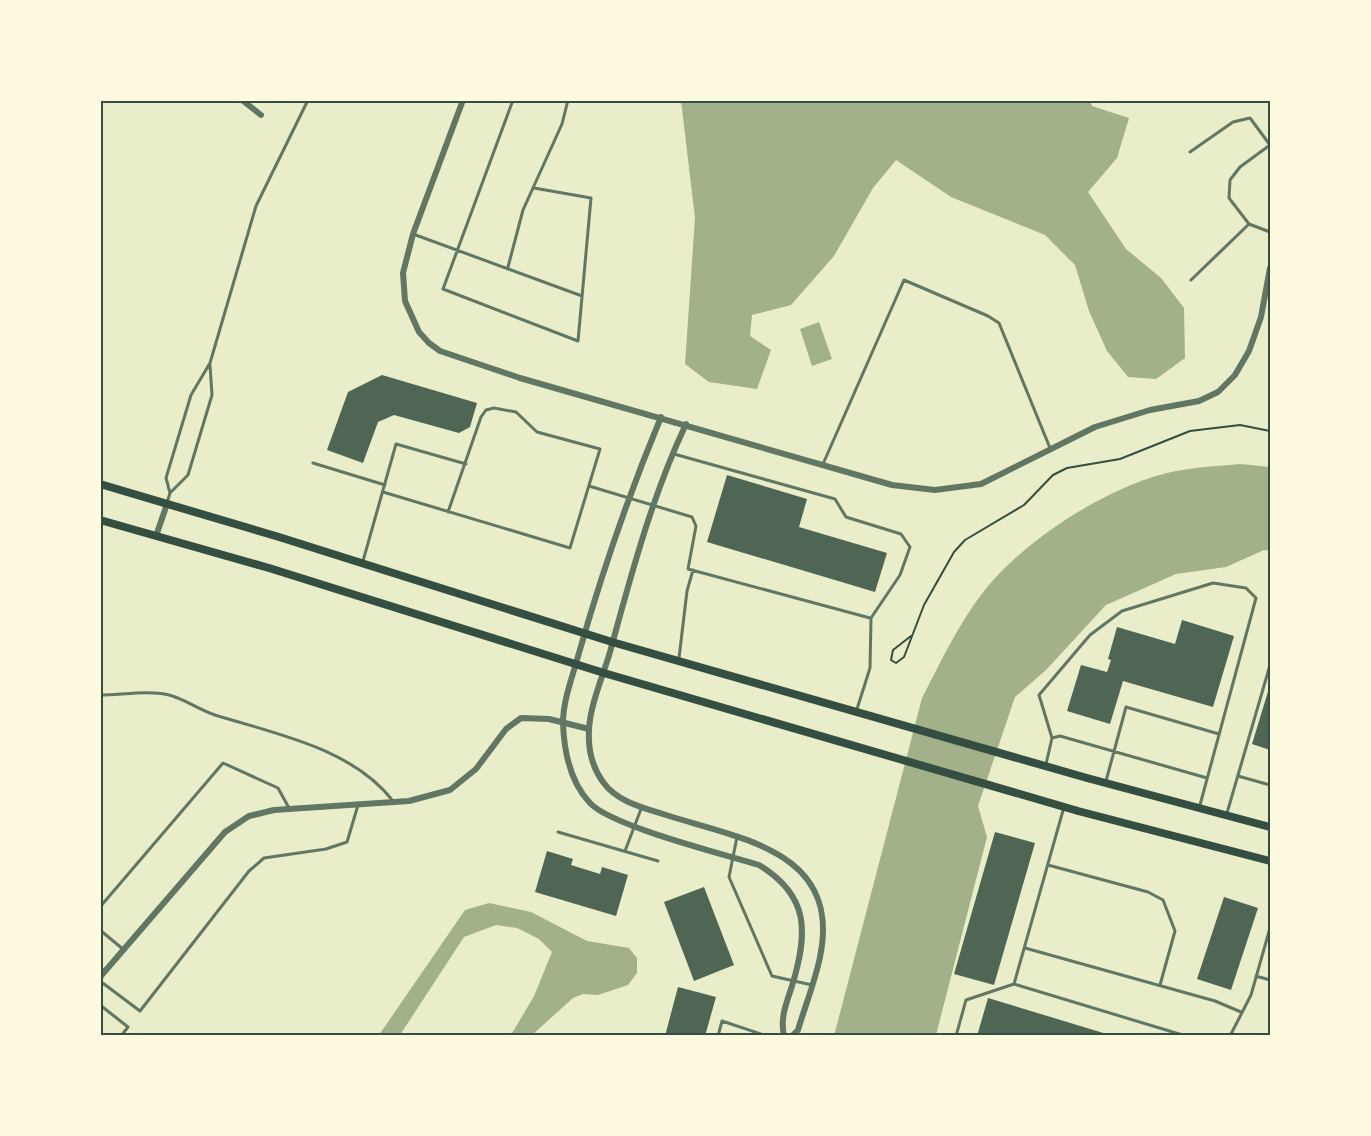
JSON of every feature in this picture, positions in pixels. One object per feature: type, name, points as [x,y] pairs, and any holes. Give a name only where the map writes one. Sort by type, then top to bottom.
[{"type":"main road","points":[[100,484],[363,563],[612,642],[1106,783],[1270,827]]},
{"type":"main road","points":[[100,520],[269,568],[576,665],[990,786],[1270,861]]},
{"type":"street","points":[[242,100],[261,115]]},
{"type":"street","points":[[463,100],[413,234],[403,273],[405,301],[419,332],[429,343],[440,351],[520,378],[892,485],[935,490],[981,484],[1095,427],[1150,410],[1199,400],[1218,392],[1235,375],[1249,351],[1261,317],[1270,268]]},
{"type":"street","points":[[661,417],[627,498],[576,665],[563,722],[568,763],[577,787],[591,805],[613,819],[759,865],[780,878],[794,896],[801,911],[802,940],[794,981],[781,1022],[784,1035]]},
{"type":"street","points":[[686,424],[672,453],[652,506],[612,642],[589,729],[591,759],[603,783],[623,800],[737,837],[772,850],[795,863],[818,895],[823,924],[820,955],[812,985],[798,1030],[792,1035]]},
{"type":"street","points":[[156,536],[167,504]]},
{"type":"street","points":[[100,979],[225,832],[249,816],[290,809],[394,802],[450,790],[476,770],[506,729],[521,718],[563,722],[589,729]]},
{"type":"lane","points":[[170,494],[166,478],[191,395],[210,363],[256,206],[308,100]]},
{"type":"lane","points":[[513,100],[443,289],[578,341],[591,198],[534,188]]},
{"type":"lane","points":[[507,268],[524,210],[562,124],[568,100]]},
{"type":"lane","points":[[1190,152],[1233,122],[1250,118],[1270,145],[1240,167],[1230,180],[1229,198],[1249,224],[1270,232]]},
{"type":"lane","points":[[1191,280],[1249,224]]},
{"type":"lane","points":[[413,234],[582,296]]},
{"type":"lane","points":[[823,465],[904,279],[999,323],[1050,449]]},
{"type":"lane","points":[[167,504],[170,494],[188,475],[212,395],[210,363]]},
{"type":"lane","points":[[382,492],[448,512],[570,548],[600,449],[537,432],[516,412],[494,408],[486,410],[481,417],[448,512]]},
{"type":"lane","points":[[363,563],[396,444],[466,464]]},
{"type":"lane","points":[[672,453],[835,499],[846,517],[901,534],[910,547],[900,574],[871,618],[870,668],[856,712]]},
{"type":"lane","points":[[314,463],[385,485]]},
{"type":"lane","points":[[589,486],[692,517],[696,526],[688,568],[871,618]]},
{"type":"lane","points":[[678,660],[687,591],[693,570]]},
{"type":"lane","points":[[1046,766],[1052,738],[1039,695],[1090,635],[1122,611],[1213,583],[1246,588],[1256,598],[1199,807]]},
{"type":"lane","points":[[1226,814],[1270,665]]},
{"type":"lane","points":[[100,695],[168,695],[213,714],[246,723],[334,754],[380,785],[394,802]]},
{"type":"lane","points":[[1106,783],[1126,707],[1219,734]]},
{"type":"lane","points":[[1052,738],[1060,736],[1208,778]]},
{"type":"lane","points":[[100,907],[223,764],[278,788],[290,809]]},
{"type":"lane","points":[[1238,776],[1270,785]]},
{"type":"lane","points":[[100,979],[140,1011],[249,871],[264,858],[326,849],[347,842],[358,805]]},
{"type":"lane","points":[[625,851],[642,807]]},
{"type":"lane","points":[[1014,984],[1065,807]]},
{"type":"lane","points":[[558,832],[658,861]]},
{"type":"lane","points":[[737,837],[731,857],[729,877],[772,976],[812,985]]},
{"type":"lane","points":[[1048,864],[1148,892],[1163,900],[1175,931],[1160,985]]},
{"type":"lane","points":[[1230,1035],[1256,976],[1270,928]]},
{"type":"lane","points":[[100,930],[124,950]]},
{"type":"lane","points":[[1025,948],[1215,1001],[1241,1012]]},
{"type":"lane","points":[[1256,976],[1270,980]]},
{"type":"lane","points":[[956,1035],[966,1000],[1014,984],[1186,1035]]},
{"type":"lane","points":[[100,1005],[128,1027],[121,1035]]},
{"type":"lane","points":[[718,1035],[722,1021],[767,1035]]},
{"type":"path","points":[[911,636],[893,650],[891,660],[896,663],[904,657],[924,605],[954,552],[966,540],[1024,505],[1053,475],[1068,468],[1120,459],[1190,431],[1240,425],[1270,431]]},
{"type":"shaded area","points":[[1090,100],[1092,106],[1129,118],[1117,158],[1088,192],[1126,249],[1161,278],[1184,308],[1185,358],[1156,379],[1128,377],[1107,351],[1089,311],[1075,265],[1045,235],[951,197],[896,160],[873,188],[834,256],[791,305],[752,315],[750,336],[771,350],[757,389],[709,382],[685,364],[695,218],[681,101]]},
{"type":"shaded area","points":[[819,322],[832,359],[812,366],[800,329]]},
{"type":"shaded area","points":[[1240,464],[1270,467],[1270,551],[1264,550],[1226,567],[1176,574],[1106,605],[1046,670],[1015,697],[978,806],[987,837],[936,1035],[834,1036],[922,698],[975,603],[1001,572],[1022,552],[1071,516],[1098,501],[1151,478],[1176,471]]},
{"type":"shaded area","points":[[489,903],[531,912],[587,941],[629,948],[637,958],[637,973],[628,985],[598,995],[583,994],[573,998],[532,1035],[511,1035],[534,996],[552,952],[539,939],[517,928],[496,925],[464,937],[400,1035],[379,1035],[465,910]]},
{"type":"building","points":[[382,375],[477,403],[470,427],[459,433],[394,415],[378,422],[363,463],[327,450],[348,392]]},
{"type":"building","points":[[727,475],[807,499],[799,527],[887,553],[875,592],[707,542]]},
{"type":"building","points":[[1182,620],[1234,636],[1213,707],[1123,681],[1110,724],[1067,711],[1081,665],[1107,672],[1111,660],[1108,659],[1117,627],[1175,644]]},
{"type":"building","points":[[1270,685],[1270,750],[1252,744]]},
{"type":"building","points":[[995,832],[1035,843],[994,985],[954,974]]},
{"type":"building","points":[[547,851],[573,859],[571,865],[600,874],[602,867],[628,875],[616,916],[535,892]]},
{"type":"building","points":[[704,887],[734,965],[694,981],[664,902]]},
{"type":"building","points":[[1224,897],[1258,908],[1231,990],[1197,979]]},
{"type":"building","points":[[678,987],[716,997],[705,1036],[665,1036]]},
{"type":"building","points":[[988,998],[1110,1035],[1110,1036],[977,1036]]}]
